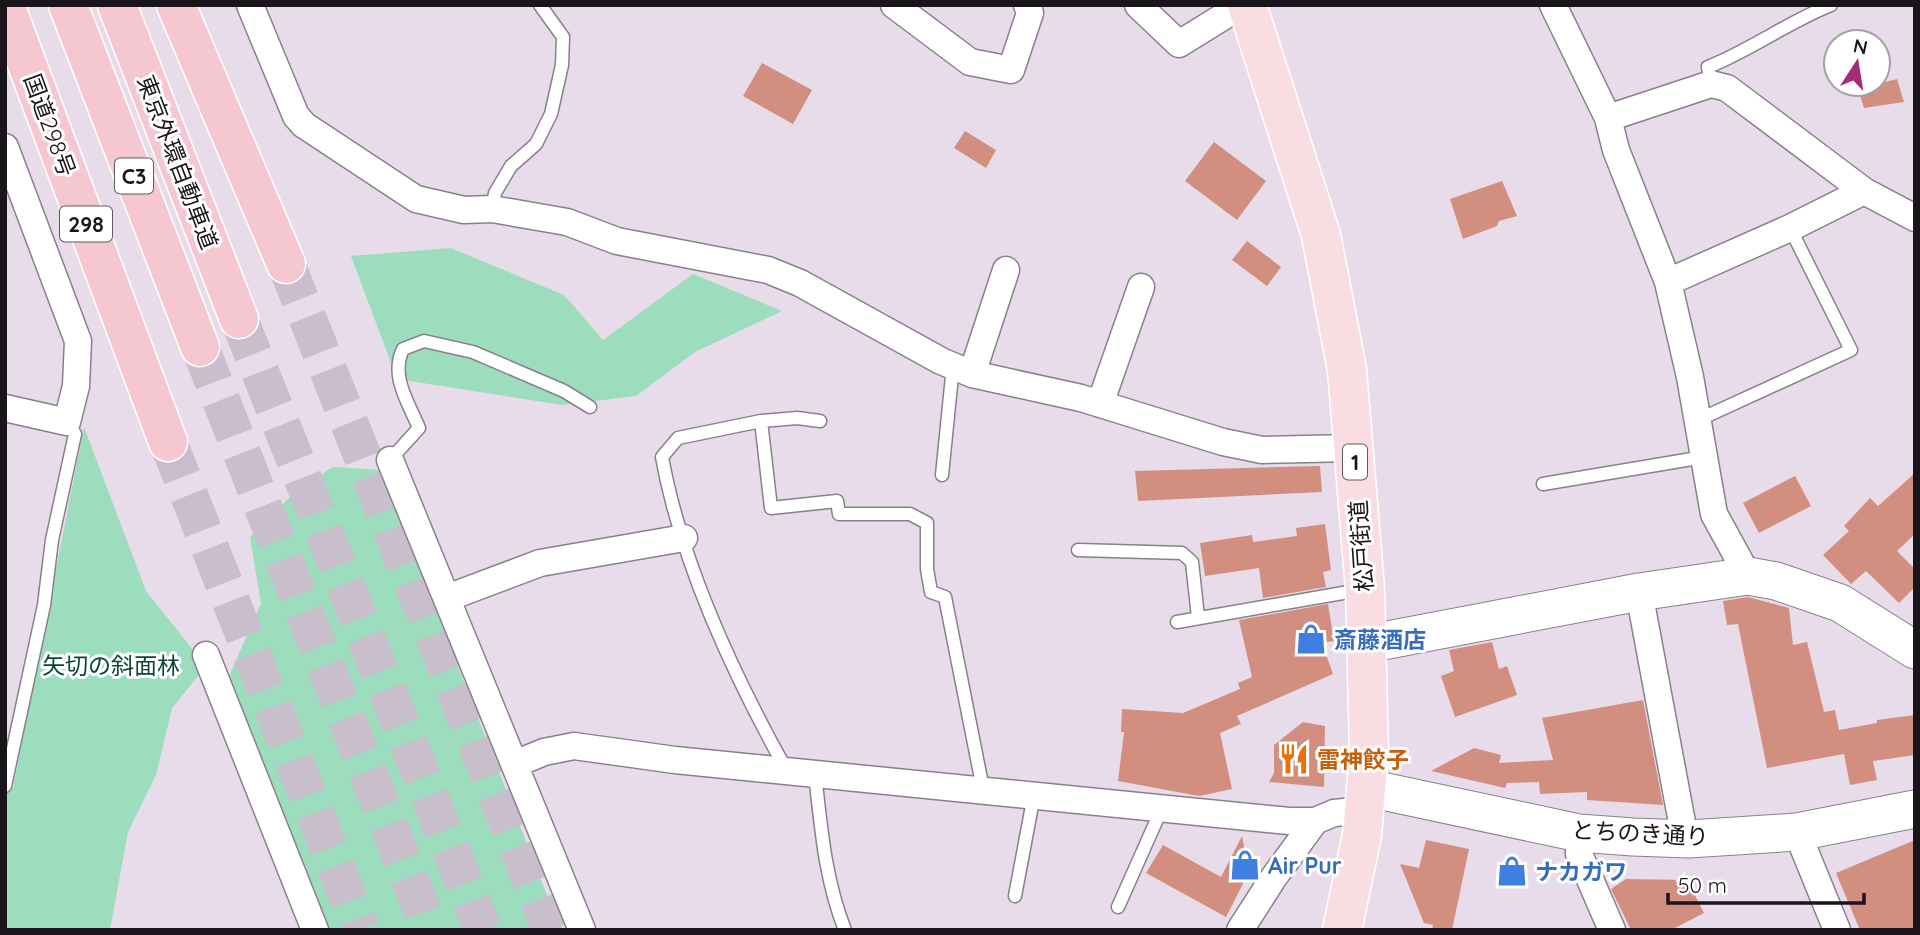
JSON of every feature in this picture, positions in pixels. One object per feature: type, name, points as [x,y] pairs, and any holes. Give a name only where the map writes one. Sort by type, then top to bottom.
[{"type":"highway","name":"東京外環自動車道","points":[[68,5],[200,347]]},
{"type":"highway","name":"東京外環自動車道","points":[[117,5],[239,319]]},
{"type":"highway","points":[[176,5],[286,264]]},
{"type":"highway","points":[[191,5],[244,134],[266,216]]},
{"type":"highway","name":"国道298号","points":[[7,9],[167,442]]},
{"type":"main road","name":"松戸街道","points":[[1245,5],[1321,235],[1347,370],[1365,589],[1366,799],[1342,930]]},
{"type":"street","points":[[250,5],[296,116],[304,125],[416,199],[464,210],[492,209],[567,222],[617,241],[768,270],[800,283],[962,370],[1100,404],[1223,442],[1262,450],[1354,448]]},
{"type":"street","points":[[894,5],[970,62],[1011,70],[1030,13],[1027,5]]},
{"type":"street","points":[[1138,5],[1179,44],[1245,5]]},
{"type":"street","points":[[1553,5],[1608,118],[1625,176],[1668,282],[1698,420],[1714,514],[1748,576]]},
{"type":"street","points":[[1608,118],[1711,84],[1727,88],[1864,191],[1915,218]]},
{"type":"street","points":[[5,148],[78,341],[76,386],[67,422],[5,408]]},
{"type":"street","points":[[1668,282],[1790,228],[1864,191]]},
{"type":"street","points":[[962,370],[1006,270]]},
{"type":"street","points":[[1100,404],[1141,287]]},
{"type":"street","points":[[390,460],[582,930]]},
{"type":"street","points":[[447,598],[540,563],[684,538]]},
{"type":"street","points":[[1367,644],[1639,592],[1748,576],[1776,581],[1840,603],[1915,650]]},
{"type":"street","points":[[1639,592],[1683,828],[1689,839]]},
{"type":"street","points":[[206,655],[315,930]]},
{"type":"street","points":[[515,764],[544,752],[573,746],[815,774],[1289,821],[1315,821],[1366,799]]},
{"type":"street","name":"とちのき通り","points":[[1366,799],[1579,833],[1689,839],[1797,832],[1915,809]]},
{"type":"street","points":[[1240,930],[1315,821]]},
{"type":"street","points":[[1797,832],[1837,930]]},
{"type":"street","points":[[1579,833],[1579,854],[1612,930]]},
{"type":"lane","points":[[492,209],[495,193],[511,166],[536,144],[551,114],[562,65],[563,37],[540,5]]},
{"type":"lane","points":[[1711,84],[1708,67],[1772,37],[1803,16],[1831,5]]},
{"type":"lane","points":[[1698,420],[1851,350],[1790,228]]},
{"type":"lane","points":[[390,460],[419,428],[396,372],[397,361],[403,349],[424,341],[473,352],[506,364],[564,391],[590,407]]},
{"type":"lane","points":[[942,475],[962,370]]},
{"type":"lane","points":[[787,771],[741,688],[684,538],[662,457],[672,441],[761,421],[797,418],[820,421]]},
{"type":"lane","points":[[761,421],[771,508],[837,501],[839,514],[910,514],[927,523],[927,569],[931,592],[945,597],[983,789]]},
{"type":"lane","points":[[5,786],[44,605],[52,540],[75,434],[67,422]]},
{"type":"lane","points":[[1543,484],[1704,457]]},
{"type":"lane","points":[[1078,550],[1181,553],[1192,562],[1198,618]]},
{"type":"lane","points":[[1177,622],[1365,589]]},
{"type":"lane","points":[[815,774],[824,858],[834,904],[845,930]]},
{"type":"lane","points":[[1015,896],[1034,794]]},
{"type":"lane","points":[[1118,906],[1163,808]]},
{"type":"green space","points":[[451,248],[564,295],[603,340],[693,274],[782,311],[695,352],[636,396],[562,405],[397,379],[351,256]]},
{"type":"green space","name":"矢切の斜面林","points":[[84,427],[146,591],[206,666],[172,708],[156,775],[128,832],[110,930],[5,930],[5,787],[13,788]]},
{"type":"green space","points":[[333,467],[382,470],[551,906],[563,930],[329,930],[229,676],[261,604],[250,537],[295,492]]},
{"type":"building","points":[[762,63],[812,90],[793,124],[743,96]]},
{"type":"building","points":[[1897,79],[1904,102],[1864,108],[1861,98],[1892,98],[1892,80]]},
{"type":"building","points":[[965,131],[996,150],[986,168],[954,148]]},
{"type":"building","points":[[1214,142],[1266,181],[1237,220],[1185,181]]},
{"type":"building","points":[[1502,181],[1517,216],[1499,221],[1497,226],[1463,239],[1450,199]]},
{"type":"building","points":[[1247,241],[1281,267],[1267,286],[1232,260]]},
{"type":"building","points":[[1320,466],[1322,492],[1138,501],[1135,471]]},
{"type":"building","points":[[1915,473],[1915,534],[1897,551],[1915,569],[1915,587],[1899,603],[1866,571],[1851,584],[1823,555],[1849,531],[1844,526],[1870,498],[1878,506]]},
{"type":"building","points":[[1795,476],[1811,506],[1759,533],[1743,503]]},
{"type":"building","points":[[1325,524],[1331,570],[1323,572],[1326,587],[1263,598],[1259,568],[1205,576],[1200,543],[1252,535],[1253,542],[1297,536],[1296,528]]},
{"type":"building","points":[[1748,597],[1789,608],[1793,645],[1807,642],[1824,712],[1835,710],[1839,730],[1877,723],[1877,720],[1915,715],[1915,755],[1873,761],[1877,780],[1850,785],[1844,754],[1767,768],[1738,624],[1727,625],[1723,601]]},
{"type":"building","points":[[1328,604],[1334,641],[1322,643],[1333,674],[1237,716],[1241,724],[1220,733],[1232,789],[1199,796],[1118,781],[1124,732],[1121,732],[1122,709],[1183,713],[1240,689],[1238,683],[1252,677],[1239,620]]},
{"type":"building","points":[[1492,642],[1499,669],[1507,666],[1517,695],[1455,717],[1441,676],[1454,671],[1449,650]]},
{"type":"building","points":[[1643,700],[1663,805],[1587,800],[1587,792],[1540,794],[1539,782],[1507,783],[1505,788],[1431,771],[1474,748],[1501,755],[1499,763],[1553,760],[1542,718]]},
{"type":"building","points":[[1303,722],[1325,726],[1324,787],[1269,782],[1274,773],[1274,745]]},
{"type":"building","points":[[1242,836],[1249,872],[1226,917],[1146,873],[1163,845],[1221,877]]},
{"type":"building","points":[[1426,840],[1469,849],[1452,930],[1432,930],[1433,925],[1424,923],[1400,864],[1419,868]]},
{"type":"building","points":[[1915,840],[1915,930],[1860,930],[1836,873]]},
{"type":"building","points":[[1626,879],[1687,880],[1704,913],[1671,930],[1631,930],[1611,889]]},
{"type":"tunnel","points":[[286,264],[551,930]]},
{"type":"tunnel","points":[[239,319],[483,930]]},
{"type":"tunnel","points":[[200,347],[430,930]]},
{"type":"tunnel","points":[[168,442],[361,930]]},
{"type":"place","name":"斎藤酒店","points":[[1311,639]]},
{"type":"place","name":"雷神餃子","points":[[1294,759]]},
{"type":"place","name":"Air Pur","points":[[1245,865]]},
{"type":"place","name":"ナカガワ","points":[[1512,871]]}]
